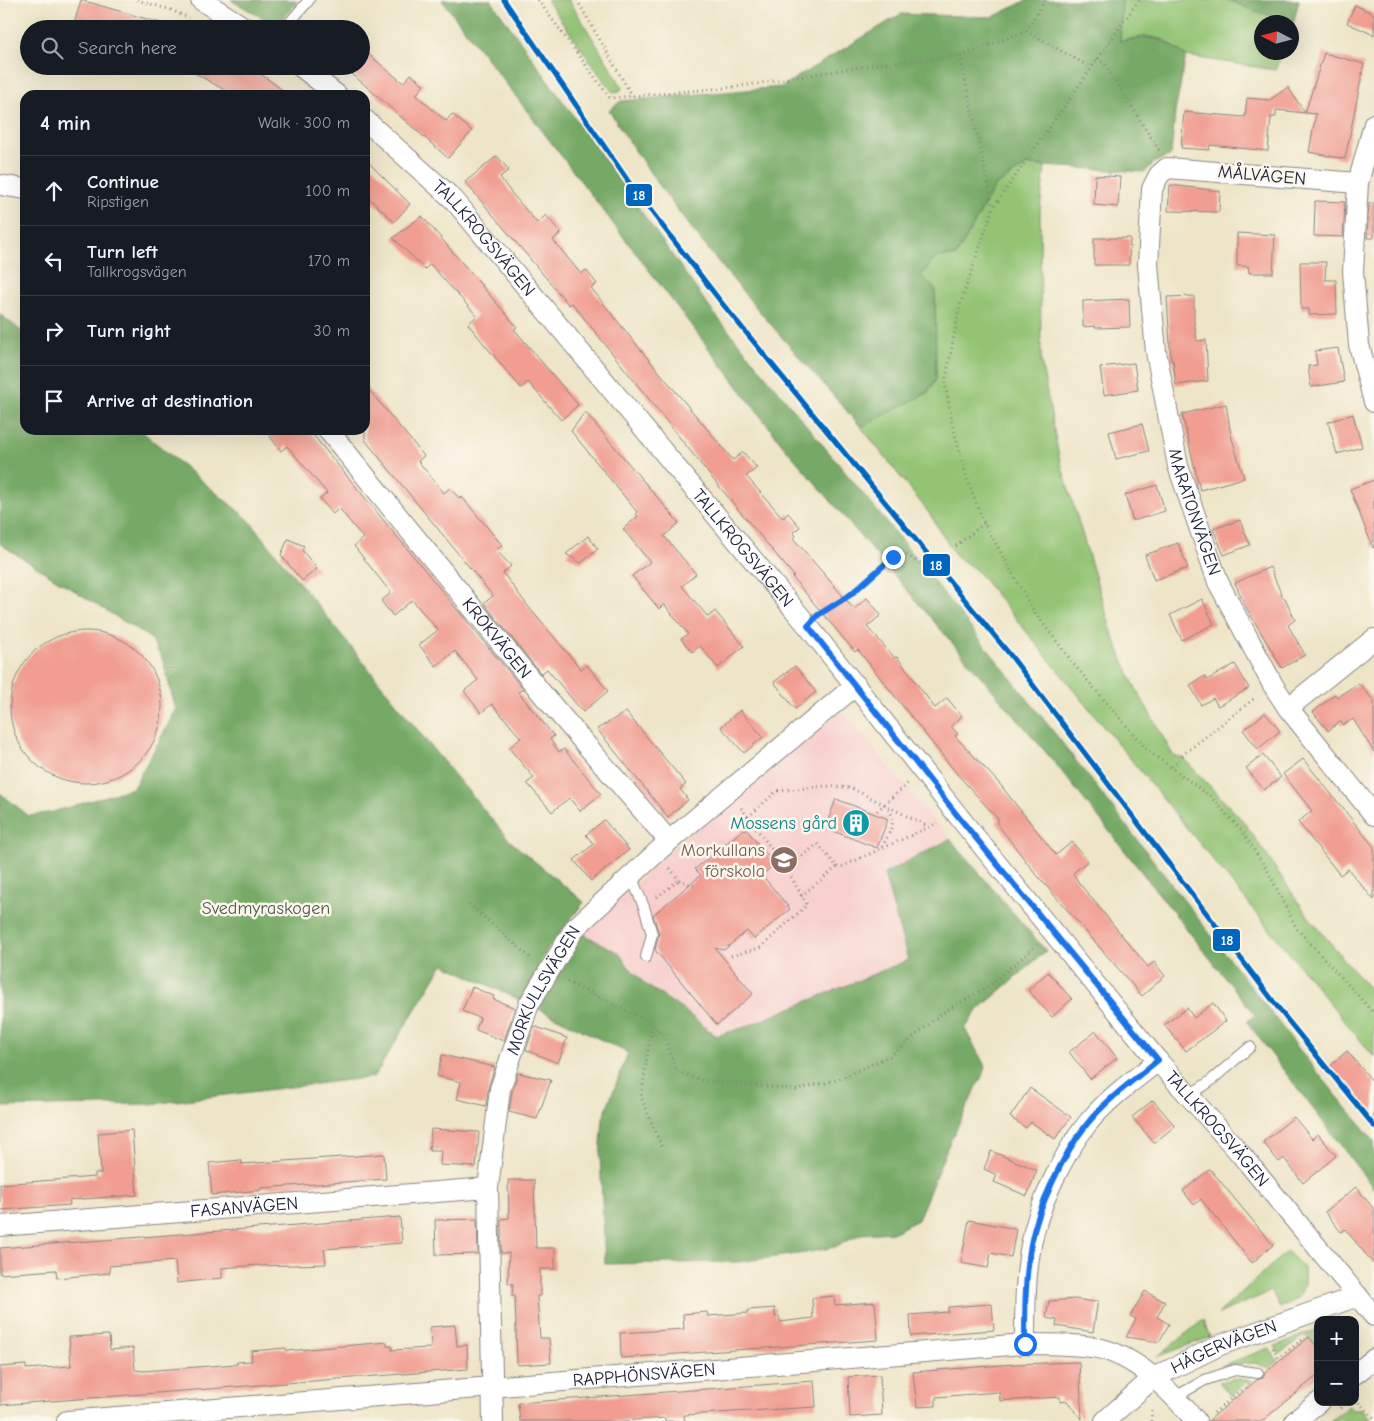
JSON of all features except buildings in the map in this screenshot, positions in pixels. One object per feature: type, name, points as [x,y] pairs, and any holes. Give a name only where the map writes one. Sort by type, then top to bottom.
[{"type":"street","points":[[201,0],[233,20]]},
{"type":"street","points":[[311,75],[331,90]]},
{"type":"street","name":"TALLKROGSVÄGEN","points":[[370,124],[454,200],[808,626],[957,815],[1158,1060],[1239,1152],[1374,1316]]},
{"type":"street","points":[[1374,124],[1358,183],[1352,271],[1359,345],[1374,402]]},
{"type":"street","name":"MÅLVÄGEN","points":[[1163,159],[1358,183]]},
{"type":"street","name":"MARATONVÄGEN","points":[[1163,159],[1159,175],[1152,189],[1148,265],[1156,352],[1178,466],[1218,582],[1273,685],[1288,708],[1374,815]]},
{"type":"street","points":[[0,185],[20,188]]},
{"type":"street","name":"KROKVÄGEN","points":[[332,435],[544,696],[663,847]]},
{"type":"street","points":[[1288,708],[1374,639]]},
{"type":"street","name":"MORKULLSVÄGEN","points":[[493,1421],[488,1188],[500,1089],[529,1004],[576,928],[663,847],[856,686]]},
{"type":"street","points":[[1025,1344],[1026,1286],[1031,1243],[1044,1202],[1066,1157],[1087,1124],[1112,1098],[1158,1060]]},
{"type":"street","name":"FASANVÄGEN","points":[[0,1226],[488,1188]]},
{"type":"street","name":"HÄGERVÄGEN","points":[[1105,1421],[1152,1378],[1220,1345],[1358,1296]]},
{"type":"street","name":"RAPPHÖNSVÄGEN","points":[[67,1421],[1025,1344],[1064,1344],[1100,1349],[1128,1360],[1204,1418]]},
{"type":"street","points":[[1359,1371],[1374,1360]]},
{"type":"street","points":[[1295,1421],[1314,1406]]},
{"type":"lane","points":[[292,20],[309,0]]},
{"type":"lane","points":[[631,876],[644,907],[652,934],[646,957]]},
{"type":"lane","points":[[1188,1096],[1250,1047]]},
{"type":"lane","points":[[1175,1397],[1205,1380],[1235,1370],[1258,1373]]},
{"type":"path","points":[[138,0],[171,10],[191,19]]},
{"type":"path","points":[[538,0],[610,98],[735,87],[878,64],[960,56],[1026,30],[1046,1]]},
{"type":"path","points":[[577,0],[632,96]]},
{"type":"path","points":[[1139,0],[1090,67],[993,208],[960,305],[944,383],[968,482],[984,523],[1033,610],[1076,667],[1147,750],[1211,797],[1242,830],[1268,873],[1297,929],[1374,1013]]},
{"type":"path","points":[[1026,30],[1090,67]]},
{"type":"path","points":[[960,56],[993,208]]},
{"type":"path","points":[[1096,59],[1104,63],[1163,159]]},
{"type":"path","points":[[956,546],[984,523]]},
{"type":"path","points":[[808,626],[818,615],[850,595],[901,552],[923,564]]},
{"type":"path","points":[[1172,767],[1224,722],[1273,685]]},
{"type":"path","points":[[877,811],[922,770]]},
{"type":"path","points":[[748,817],[777,791],[798,788],[851,788],[929,827]]},
{"type":"path","points":[[728,791],[786,868],[806,905],[760,948],[731,956]]},
{"type":"path","points":[[882,848],[893,822],[891,812],[884,805]]},
{"type":"path","points":[[802,896],[837,867],[957,815]]},
{"type":"path","points":[[786,868],[818,844],[837,867]]},
{"type":"path","points":[[663,847],[679,880],[696,886]]},
{"type":"path","points":[[644,907],[679,880]]},
{"type":"path","points":[[469,904],[548,973],[644,1019],[662,1033],[677,1071],[701,1080],[796,1090],[837,1080],[892,1055],[942,1013],[986,988],[1052,931]]},
{"type":"path","points":[[652,1025],[641,1096],[663,1150]]},
{"type":"path","points":[[1275,1354],[1278,1358],[1304,1338]]},
{"type":"path","points":[[1204,1418],[1248,1385]]},
{"type":"path","points":[[1359,1403],[1374,1418]]},
{"type":"shaded area","name":"Morkullans förskola","points":[[842,711],[950,839],[884,874],[908,960],[745,1027],[716,1036],[686,1012],[645,984],[619,953],[583,934],[673,847]]},
{"type":"green space","points":[[231,0],[296,0],[295,5],[280,20],[266,20]]},
{"type":"green space","points":[[442,0],[491,0],[709,307],[892,529],[1053,731],[1309,1062],[1374,1141],[1374,1189],[1247,1022],[1255,1015],[1055,763],[782,444]]},
{"type":"green space","points":[[547,0],[569,0],[617,78],[622,88],[620,91],[613,92],[609,88]]},
{"type":"green space","points":[[1027,0],[1122,0],[1120,41],[1155,38],[1169,44],[1186,56],[1175,112],[1171,155],[1155,162],[1145,172],[1027,165],[995,186],[956,256],[937,257],[921,275],[935,289],[936,379],[927,393],[861,427],[761,313],[696,235],[637,153],[609,110],[621,101],[781,87],[901,14],[993,17]]},
{"type":"green space","points":[[1122,0],[1229,0],[1254,11],[1270,15],[1254,15],[1254,60],[1279,60],[1275,70],[1186,56],[1165,40],[1146,36],[1120,41]]},
{"type":"green space","points":[[1229,0],[1299,0],[1295,15],[1270,15],[1254,11]]},
{"type":"green space","points":[[1027,165],[1045,166],[1040,210],[1041,361],[1059,457],[1113,636],[1134,685],[1173,755],[1184,759],[1244,822],[1308,916],[1374,995],[1374,1057],[976,570],[956,556],[929,513],[861,427],[927,393],[936,379],[935,289],[921,275],[937,257],[956,256],[995,186]]},
{"type":"green space","name":"Svedmyraskogen","points":[[0,314],[20,330],[20,435],[146,435],[249,520],[437,754],[510,841],[584,902],[547,950],[522,1001],[443,964],[374,1077],[151,1104],[0,1107],[0,793],[29,816],[53,812],[133,788],[176,710],[162,658],[150,638],[0,544]]},
{"type":"green space","points":[[950,839],[1046,951],[976,1012],[965,1029],[986,1068],[948,1146],[918,1220],[894,1232],[861,1234],[835,1247],[805,1253],[738,1262],[605,1264],[600,1155],[603,1118],[628,1053],[537,1008],[583,934],[619,953],[645,984],[686,1012],[716,1036],[745,1027],[908,960],[884,874]]},
{"type":"green space","points":[[1287,1251],[1304,1268],[1303,1289],[1297,1298],[1280,1308],[1272,1291],[1218,1314]]},
{"type":"green space","points":[[1203,1320],[1210,1337],[1157,1357]]},
{"type":"green space","points":[[1314,1331],[1314,1342],[1310,1337],[1303,1336],[1282,1353],[1278,1353],[1275,1346]]},
{"type":"green space","points":[[1269,1348],[1278,1361],[1269,1368],[1255,1363],[1221,1366]]},
{"type":"green space","points":[[1234,1378],[1253,1381],[1249,1385],[1246,1382],[1231,1396],[1219,1382]]},
{"type":"green space","points":[[1349,1406],[1354,1410],[1361,1408],[1371,1419],[1330,1421]]},
{"type":"transit line","name":"18","points":[[504,0],[628,181],[721,302],[1011,656],[1286,1018],[1374,1126]]},
{"type":"place","name":"Mossens gård","points":[[856,823]]},
{"type":"place","name":"Morkullans förskola","points":[[784,860]]},
{"type":"route","points":[[893,557],[850,595],[818,615],[808,626],[957,815],[1158,1060],[1112,1098],[1087,1124],[1066,1157],[1044,1202],[1031,1243],[1026,1286],[1025,1344]]}]
